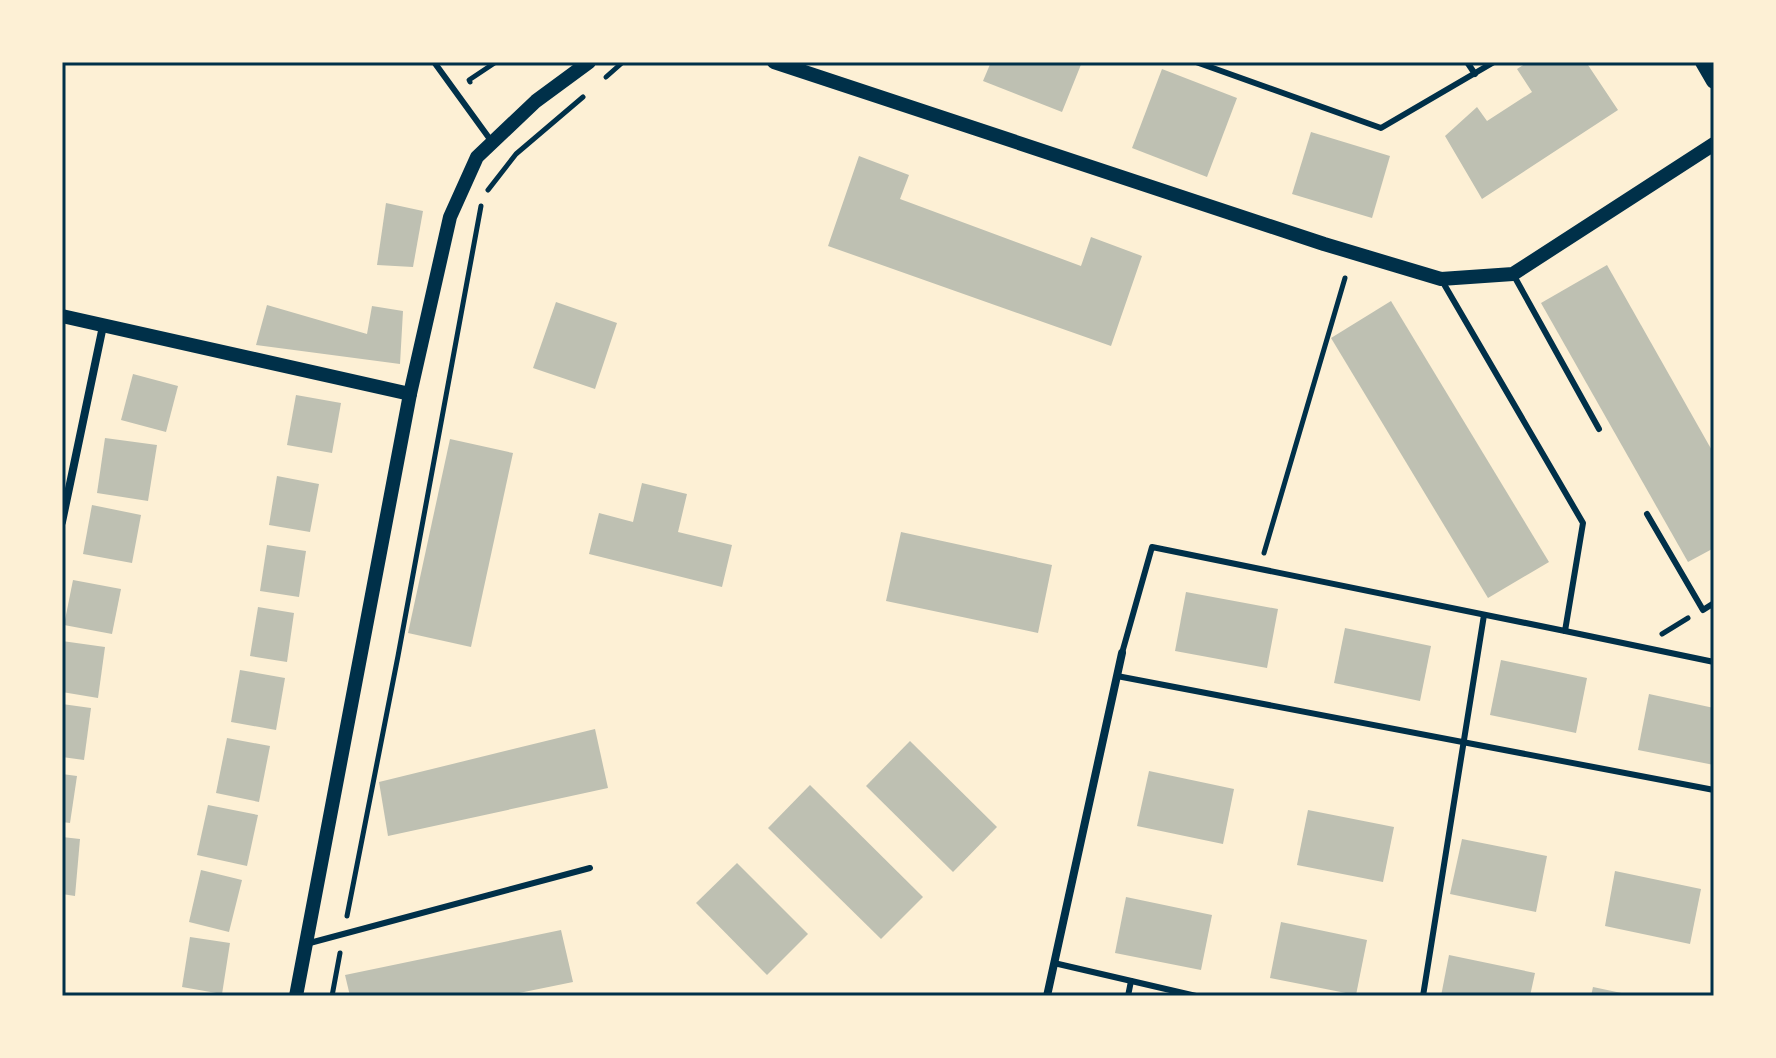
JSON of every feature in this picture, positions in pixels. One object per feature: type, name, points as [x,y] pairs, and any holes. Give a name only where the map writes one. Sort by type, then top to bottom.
[{"type":"main road","points":[[1703,62],[1714,81]]},
{"type":"street","points":[[296,996],[410,394],[450,217],[477,157],[536,101],[589,62]]},
{"type":"street","points":[[774,62],[1309,239],[1441,279],[1513,274],[1714,144]]},
{"type":"street","points":[[62,316],[410,394]]},
{"type":"street","points":[[62,522],[103,326]]},
{"type":"street","points":[[1047,996],[1122,653]]},
{"type":"lane","points":[[434,62],[492,142]]},
{"type":"lane","points":[[1196,62],[1381,128],[1494,62]]},
{"type":"lane","points":[[1467,62],[1475,74]]},
{"type":"lane","points":[[1513,274],[1599,429]]},
{"type":"lane","points":[[1441,279],[1583,523],[1565,631]]},
{"type":"lane","points":[[1647,514],[1703,610],[1714,603]]},
{"type":"lane","points":[[1122,653],[1152,547],[1714,662]]},
{"type":"lane","points":[[1423,996],[1484,615]]},
{"type":"lane","points":[[1117,676],[1714,790]]},
{"type":"lane","points":[[306,944],[590,868]]},
{"type":"lane","points":[[1054,963],[1196,996]]},
{"type":"lane","points":[[1128,996],[1131,981]]},
{"type":"path","points":[[476,91],[469,80],[496,62]]},
{"type":"path","points":[[599,83],[623,62]]},
{"type":"path","points":[[332,996],[482,198],[516,154],[587,93]]},
{"type":"path","points":[[1259,569],[1345,278]]},
{"type":"path","points":[[1641,647],[1703,610]]},
{"type":"building","points":[[991,62],[1082,62],[1062,112],[983,81]]},
{"type":"building","points":[[1528,62],[1586,62],[1618,110],[1482,199],[1445,136],[1477,107],[1487,121],[1532,92],[1517,69]]},
{"type":"building","points":[[1162,69],[1237,98],[1207,177],[1132,148]]},
{"type":"building","points":[[1311,132],[1390,156],[1372,218],[1292,194]]},
{"type":"building","points":[[859,156],[909,175],[900,199],[1081,266],[1091,237],[1142,256],[1111,346],[828,246]]},
{"type":"building","points":[[386,203],[423,211],[413,267],[377,265]]},
{"type":"building","points":[[1607,265],[1714,454],[1714,548],[1688,562],[1541,303]]},
{"type":"building","points":[[1391,301],[1549,562],[1488,598],[1331,338]]},
{"type":"building","points":[[556,302],[617,323],[595,389],[533,368]]},
{"type":"building","points":[[267,305],[367,334],[372,306],[403,311],[400,364],[256,345]]},
{"type":"building","points":[[133,374],[178,386],[166,432],[121,420]]},
{"type":"building","points":[[296,395],[341,403],[332,453],[287,445]]},
{"type":"building","points":[[105,438],[157,445],[148,501],[97,493]]},
{"type":"building","points":[[450,439],[513,453],[471,647],[408,633]]},
{"type":"building","points":[[277,476],[319,484],[310,532],[269,525]]},
{"type":"building","points":[[642,483],[687,494],[678,532],[732,545],[722,587],[589,554],[599,513],[633,522]]},
{"type":"building","points":[[92,505],[141,515],[132,563],[83,554]]},
{"type":"building","points":[[901,532],[1052,565],[1038,633],[886,601]]},
{"type":"building","points":[[267,545],[306,551],[299,597],[260,591]]},
{"type":"building","points":[[73,580],[121,589],[112,634],[64,625]]},
{"type":"building","points":[[1186,592],[1278,609],[1267,668],[1175,651]]},
{"type":"building","points":[[258,607],[294,613],[287,662],[250,656]]},
{"type":"building","points":[[1345,628],[1431,646],[1420,701],[1334,683]]},
{"type":"building","points":[[62,641],[105,647],[98,698],[62,692]]},
{"type":"building","points":[[1501,660],[1587,678],[1576,733],[1490,715]]},
{"type":"building","points":[[240,670],[285,678],[276,730],[231,722]]},
{"type":"building","points":[[1649,694],[1714,708],[1714,765],[1638,750]]},
{"type":"building","points":[[62,704],[91,708],[84,760],[62,757]]},
{"type":"building","points":[[595,729],[608,788],[388,836],[379,782]]},
{"type":"building","points":[[227,738],[270,746],[259,802],[216,793]]},
{"type":"building","points":[[910,741],[997,827],[953,872],[866,786]]},
{"type":"building","points":[[1149,771],[1234,789],[1223,844],[1137,826]]},
{"type":"building","points":[[62,774],[77,776],[70,823],[62,822]]},
{"type":"building","points":[[810,785],[923,897],[881,939],[768,828]]},
{"type":"building","points":[[208,805],[258,815],[247,866],[197,855]]},
{"type":"building","points":[[1308,810],[1394,827],[1383,882],[1297,865]]},
{"type":"building","points":[[62,837],[80,839],[75,896],[62,894]]},
{"type":"building","points":[[1462,839],[1547,856],[1536,912],[1450,894]]},
{"type":"building","points":[[737,863],[808,934],[767,975],[696,903]]},
{"type":"building","points":[[201,870],[242,880],[229,932],[189,922]]},
{"type":"building","points":[[1615,871],[1701,889],[1690,944],[1605,926]]},
{"type":"building","points":[[1126,897],[1212,915],[1201,970],[1115,953]]},
{"type":"building","points":[[1281,922],[1367,940],[1356,995],[1270,978]]},
{"type":"building","points":[[561,930],[573,982],[504,996],[350,996],[345,975]]},
{"type":"building","points":[[190,937],[230,943],[222,994],[182,987]]},
{"type":"building","points":[[1449,955],[1535,973],[1530,996],[1441,996]]},
{"type":"building","points":[[1593,987],[1631,995],[1631,996],[1591,996]]}]
